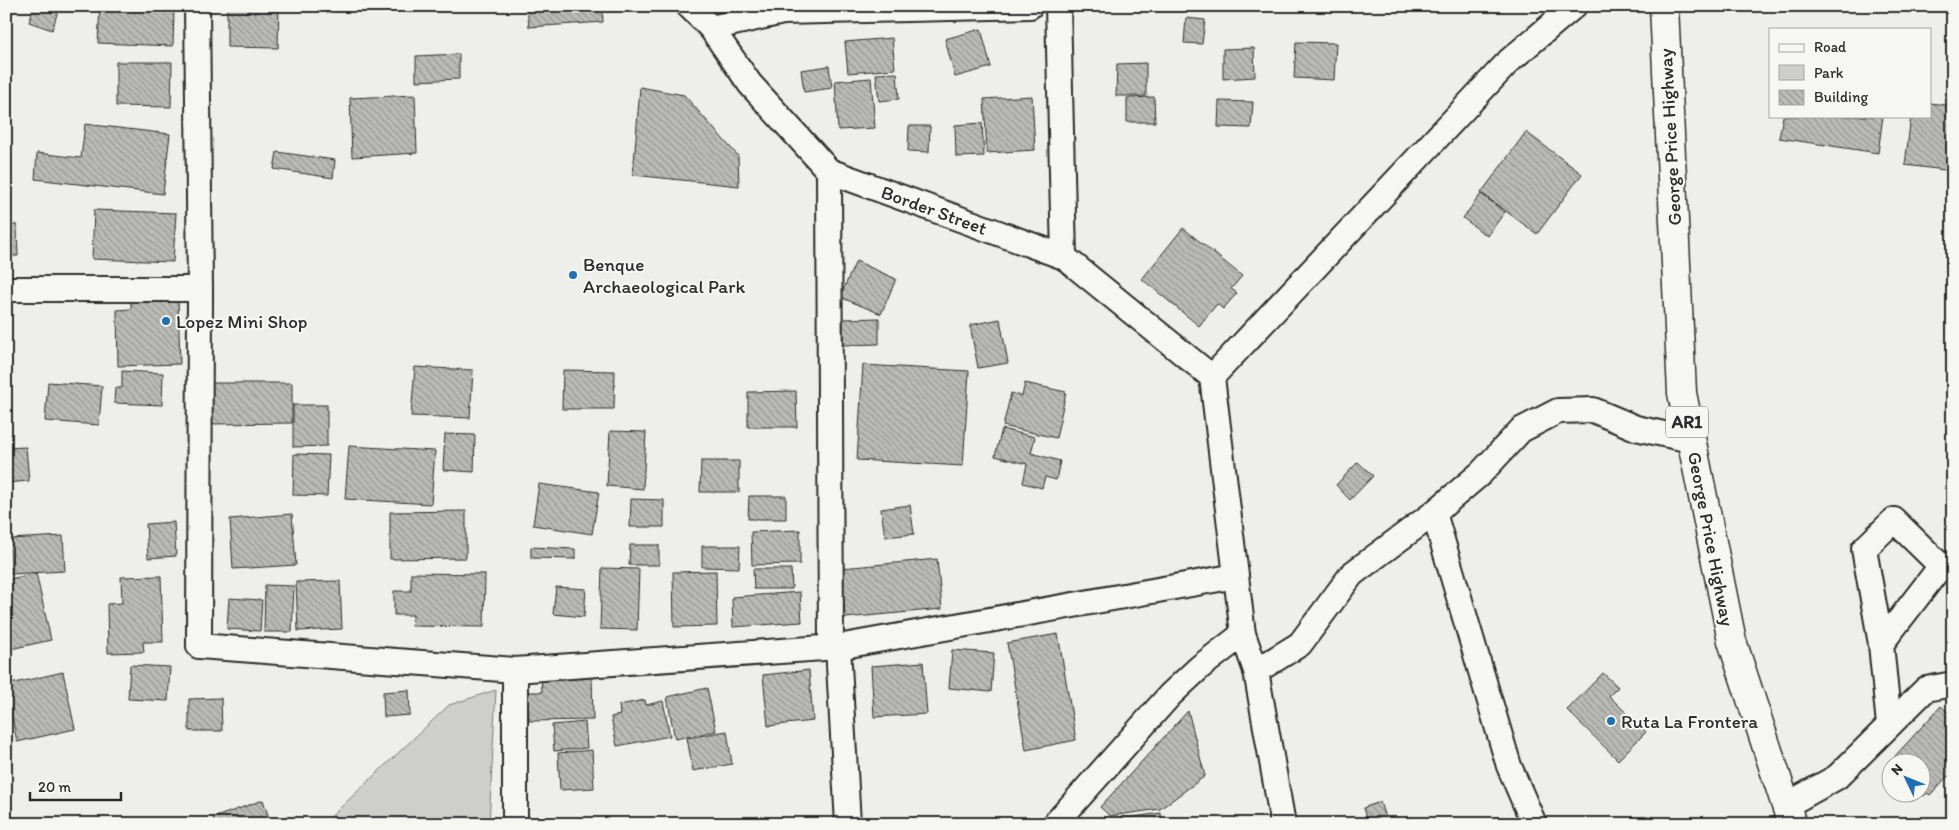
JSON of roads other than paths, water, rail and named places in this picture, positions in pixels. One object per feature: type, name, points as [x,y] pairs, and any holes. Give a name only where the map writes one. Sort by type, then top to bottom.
[{"type":"highway","name":"George Price Highway","points":[[1664,6],[1682,393],[1732,641],[1788,815]]},
{"type":"street","points":[[197,6],[200,289],[199,646],[515,670],[834,648],[1236,576]]},
{"type":"street","name":"Border Street","points":[[689,6],[711,28],[750,84],[829,172],[1064,257],[1212,377]]},
{"type":"street","points":[[711,28],[784,12],[1030,6]]},
{"type":"street","points":[[1058,6],[1064,257]]},
{"type":"street","points":[[1283,824],[1256,671],[1243,634],[1212,377],[1509,61],[1574,6]]},
{"type":"street","points":[[829,172],[834,648],[848,824]]},
{"type":"street","points":[[6,289],[200,289]]},
{"type":"street","points":[[1256,671],[1300,644],[1352,574],[1434,513],[1482,473],[1521,430],[1558,411],[1594,410],[1636,428],[1691,440]]},
{"type":"street","points":[[1434,513],[1508,766],[1534,824]]},
{"type":"street","points":[[1881,644],[1941,566],[1894,520],[1864,550],[1881,644],[1889,725]]},
{"type":"street","points":[[1055,824],[1170,695],[1200,667],[1243,634]]},
{"type":"street","points":[[515,670],[515,824]]},
{"type":"street","points":[[1788,815],[1837,777],[1926,689],[1953,684]]},
{"type":"place","name":"Benque Archaeological Park","points":[[573,275]]},
{"type":"place","name":"Lopez Mini Shop","points":[[166,321]]},
{"type":"place","name":"Ruta La Frontera","points":[[1611,721]]}]
